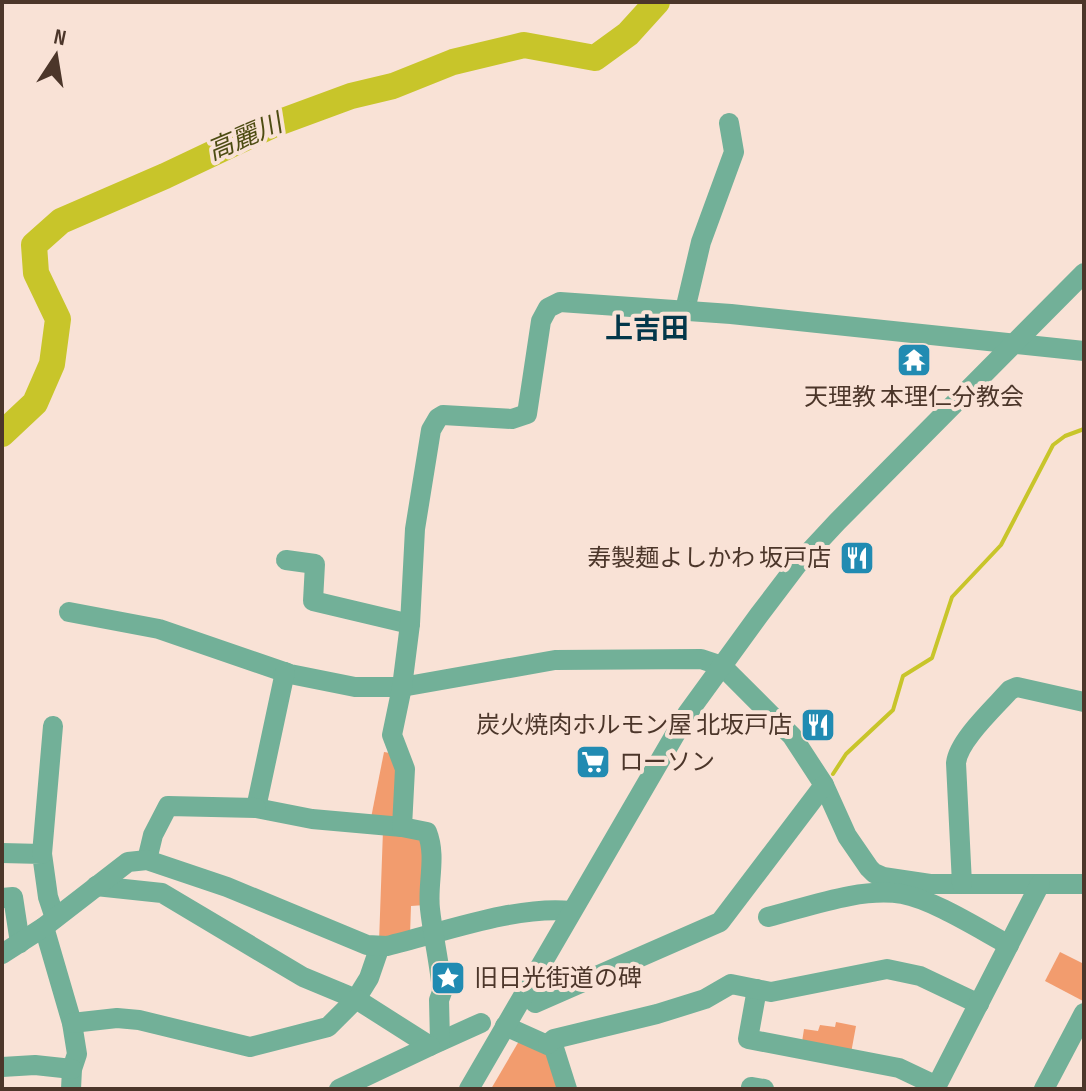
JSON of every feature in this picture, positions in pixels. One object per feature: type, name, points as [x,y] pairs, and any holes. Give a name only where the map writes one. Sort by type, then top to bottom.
[{"type":"street","points":[[685,310],[701,242],[734,152],[729,123]]},
{"type":"street","points":[[469,1089],[679,727],[778,590],[817,543],[1084,273]]},
{"type":"street","points":[[402,827],[405,769],[392,735],[402,687],[410,624],[415,529],[431,430],[438,418],[451,415],[512,419],[527,414],[541,321],[548,308],[560,302],[685,310],[1084,351]]},
{"type":"street","points":[[286,560],[315,564],[313,601],[410,624]]},
{"type":"street","points":[[69,612],[159,629],[285,672],[355,687],[402,687],[555,660],[701,659],[722,666],[792,736],[824,785],[847,836],[874,873],[930,884],[1084,884]]},
{"type":"street","points":[[256,808],[285,672]]},
{"type":"street","points":[[962,884],[956,755],[963,744],[1010,690],[1017,687],[1084,702]]},
{"type":"street","points":[[2,1067],[35,1065],[72,1079],[77,1054],[50,923],[42,854],[53,726]]},
{"type":"street","points":[[535,1003],[720,922],[824,785]]},
{"type":"street","points":[[147,860],[153,835],[168,806],[256,808],[312,819],[427,832],[432,858],[429,904],[442,992],[435,1044]]},
{"type":"street","points":[[2,853],[42,854]]},
{"type":"street","points":[[2,954],[50,923],[128,862],[147,860],[241,892],[349,939],[380,946],[504,917],[552,909],[571,911]]},
{"type":"street","points":[[757,989],[748,1039],[899,1068],[936,1088],[1040,884]]},
{"type":"street","points":[[96,886],[162,893],[303,977],[356,999],[435,1044]]},
{"type":"street","points":[[768,917],[871,893],[900,894],[925,902],[1009,945]]},
{"type":"street","points":[[2,898],[13,897],[20,943]]},
{"type":"street","points":[[72,1023],[117,1018],[139,1020],[250,1047],[328,1027],[356,999],[369,978],[380,946]]},
{"type":"street","points":[[548,1044],[554,1039],[705,999],[731,984],[771,992],[887,969],[920,976],[979,1004]]},
{"type":"street","points":[[1044,1089],[1082,1022]]},
{"type":"street","points":[[339,1089],[481,1023]]},
{"type":"street","points":[[505,1026],[548,1044],[557,1053],[567,1089]]},
{"type":"shaded area","points":[[384,752],[396,754],[397,824],[370,823]]},
{"type":"shaded area","points":[[383,830],[423,839],[425,905],[411,906],[410,935],[379,942]]},
{"type":"shaded area","points":[[1060,952],[1084,964],[1083,1001],[1045,981]]},
{"type":"shaded area","points":[[836,1022],[856,1026],[851,1053],[802,1042],[804,1029],[818,1031],[820,1025],[835,1027]]},
{"type":"shaded area","points":[[519,1041],[548,1050],[562,1089],[491,1089]]},
{"type":"waterway","name":"高麗川","points":[[2,434],[35,403],[52,364],[58,319],[36,273],[34,245],[61,221],[275,124],[351,96],[393,86],[453,62],[524,45],[595,58],[628,34],[657,2]]},
{"type":"waterway","points":[[833,774],[846,754],[893,710],[903,676],[932,658],[952,597],[1001,545],[1053,445],[1065,436],[1084,429]]},
{"type":"place","name":"天理教 本理仁分教会","points":[[914,360]]},
{"type":"place","name":"寿製麺よしかわ 坂戸店","points":[[857,558]]},
{"type":"place","name":"炭火焼肉ホルモン屋 北坂戸店","points":[[818,725]]},
{"type":"place","name":"ローソン","points":[[593,762]]},
{"type":"place","name":"旧日光街道の碑","points":[[448,978]]},
{"type":"district","name":"上吉田","points":[[647,329]]}]
